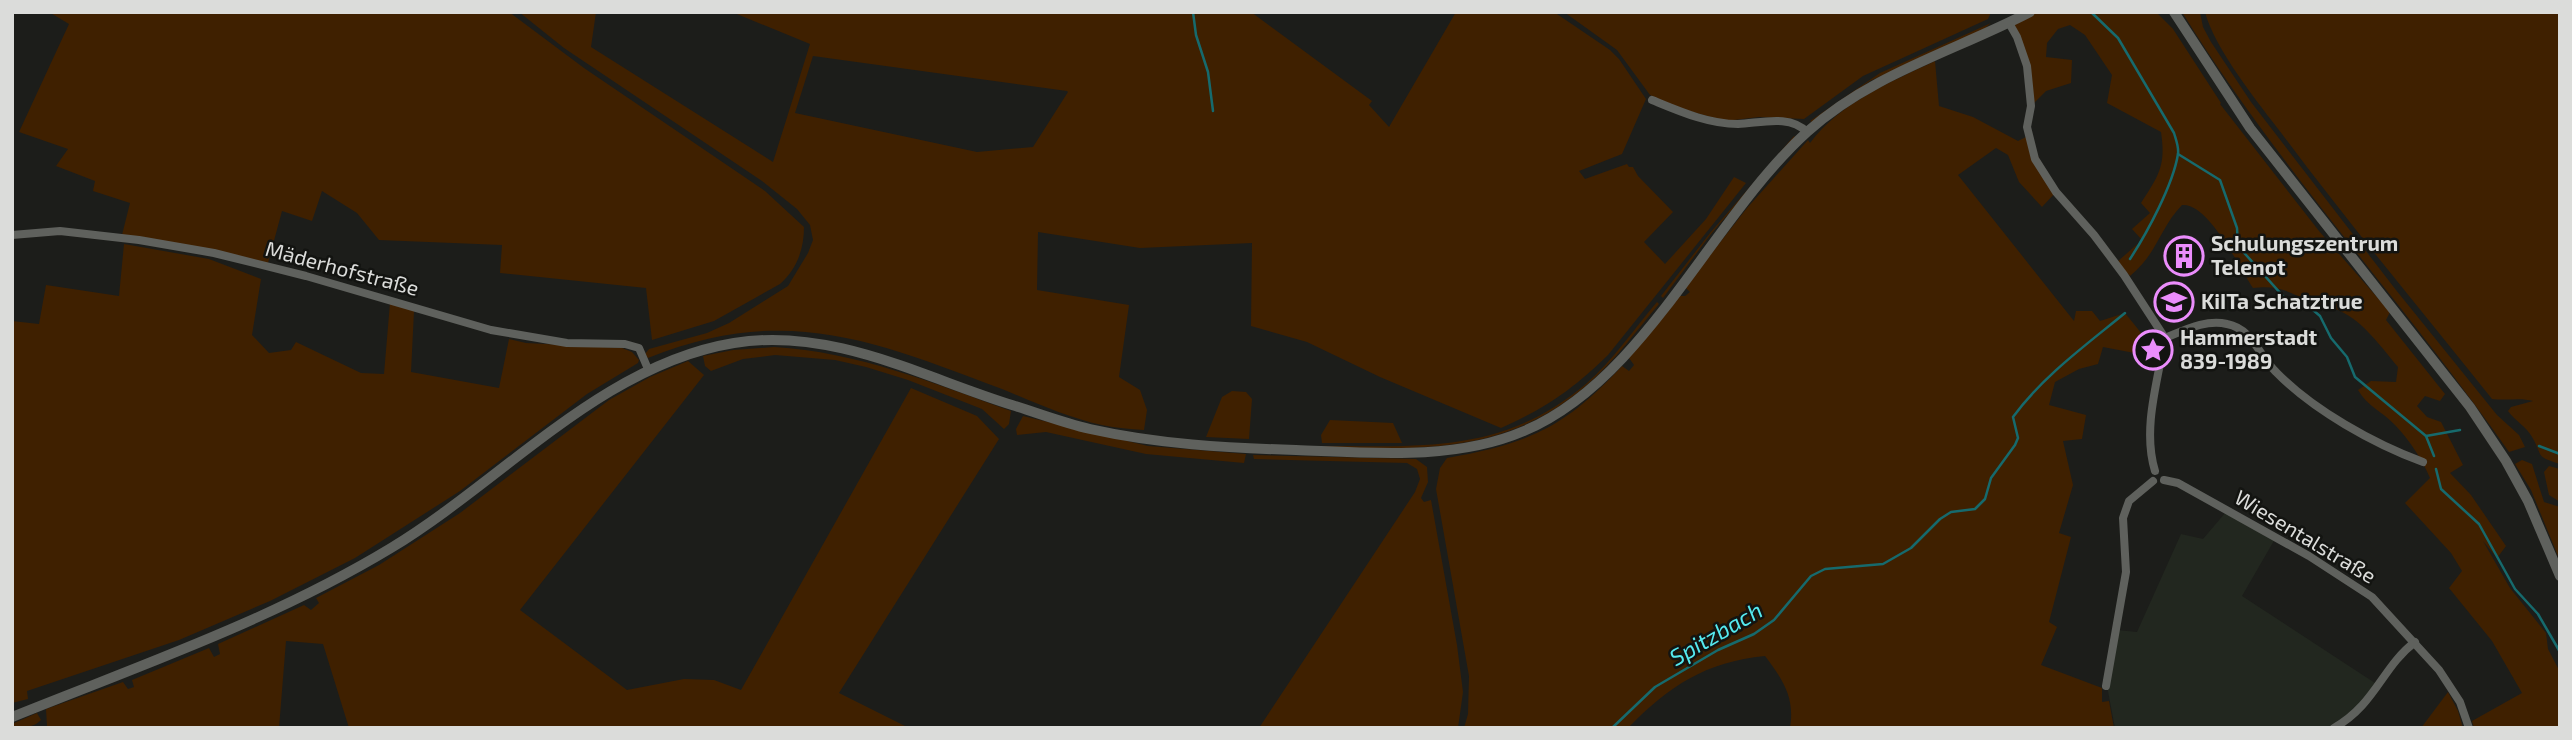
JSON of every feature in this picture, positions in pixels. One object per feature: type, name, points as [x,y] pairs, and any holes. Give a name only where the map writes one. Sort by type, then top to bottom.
[{"type":"main road","points":[[2174,12],[2250,128],[2469,407],[2506,461],[2528,501],[2560,576]]},
{"type":"street","points":[[12,717],[134,670],[282,607],[337,579],[395,546],[476,490],[587,406],[648,369],[686,354],[736,342],[791,340],[871,355],[1005,403],[1089,429],[1164,441],[1248,449],[1431,452],[1464,448],[1524,431],[1565,409],[1598,384],[1667,303],[1730,220],[1807,132],[1878,82],[2030,12]]},
{"type":"street","points":[[2010,23],[2027,66],[2031,106],[2027,128],[2035,159],[2056,192],[2094,235],[2124,275],[2165,338],[2150,438],[2155,471]]},
{"type":"street","points":[[1652,100],[1715,122],[1735,124],[1791,121],[1807,132]]},
{"type":"street","name":"Mäderhofstraße","points":[[12,235],[60,231],[139,240],[214,253],[306,276],[491,330],[567,343],[625,344],[639,348],[648,369]]},
{"type":"street","points":[[2165,338],[2211,323],[2228,324],[2245,331],[2275,372],[2316,405],[2336,419],[2406,456],[2423,462]]},
{"type":"street","points":[[2155,471],[2163,472],[2164,480],[2159,484],[2153,481],[2151,475],[2155,471]]},
{"type":"street","name":"Wiesentalstraße","points":[[2164,480],[2178,483],[2309,556],[2372,597],[2439,670],[2459,702],[2469,728]]},
{"type":"street","points":[[2106,686],[2126,572],[2123,518],[2129,501],[2153,481]]},
{"type":"street","points":[[2334,728],[2370,699],[2400,653],[2415,642]]},
{"type":"shaded area","points":[[49,12],[509,12],[584,68],[765,191],[804,227],[801,251],[791,272],[780,284],[714,321],[652,340],[646,288],[500,273],[502,245],[379,240],[357,213],[322,191],[312,221],[282,211],[268,263],[122,235],[130,203],[93,191],[95,181],[56,166],[68,149],[19,132],[69,24]]},
{"type":"shaded area","points":[[519,12],[596,12],[591,47],[773,162],[810,44],[732,12],[1251,12],[1372,101],[1369,105],[1389,127],[1456,12],[1554,12],[1610,50],[1646,99],[1622,154],[1579,171],[1585,179],[1627,164],[1633,167],[1638,176],[1673,212],[1644,242],[1665,264],[1706,219],[1734,177],[1746,183],[1608,355],[1558,397],[1501,428],[1380,377],[1307,342],[1251,326],[1252,243],[1140,248],[1038,232],[1037,290],[1129,305],[1119,377],[1140,390],[1147,410],[1144,430],[1123,428],[1089,422],[911,356],[828,334],[786,331],[743,333],[697,342],[648,358],[645,354],[649,349],[707,333],[729,323],[788,286],[813,240],[810,225],[797,209],[762,181],[564,48]],"holes":[[[813,56],[1067,91],[1033,147],[977,152],[795,113]]]},
{"type":"shaded area","points":[[1564,12],[1991,12],[1988,19],[1863,76],[1804,119],[1759,117],[1725,121],[1675,107],[1650,95],[1617,50]]},
{"type":"shaded area","points":[[2029,12],[2156,12],[2173,29],[2220,104],[2319,231],[2390,312],[2386,320],[2445,394],[2440,401],[2425,396],[2417,406],[2427,417],[2441,422],[2463,465],[2450,473],[2471,495],[2506,546],[2497,558],[2483,541],[2510,588],[2546,633],[2548,649],[2560,672],[2560,728],[2474,728],[2472,721],[2522,693],[2492,641],[2449,588],[2462,571],[2451,553],[2405,503],[2430,478],[2423,464],[2400,431],[2358,390],[2371,381],[2396,382],[2398,367],[2364,328],[2340,311],[2282,290],[2253,288],[2212,224],[2192,207],[2182,205],[2147,259],[2130,276],[2117,262],[2142,240],[2132,229],[2150,213],[2141,203],[2160,170],[2163,154],[2161,132],[2107,103],[2112,75],[2085,35],[2070,25],[2058,29],[2047,43],[2046,57],[2072,60],[2071,83],[2046,91],[2031,106],[2027,66],[2009,23]]},
{"type":"shaded area","points":[[2182,12],[2200,12],[2203,27],[2211,42],[2251,102],[2396,290],[2497,415],[2519,435],[2525,447],[2509,452],[2469,396],[2259,125]]},
{"type":"shaded area","points":[[2205,12],[2560,12],[2560,464],[2541,455],[2530,433],[2508,411],[2511,407],[2533,401],[2492,399],[2333,201],[2250,92],[2227,59]]},
{"type":"shaded area","points":[[1991,23],[1983,30],[1870,81],[1810,121],[1880,73]]},
{"type":"shaded area","points":[[1935,61],[1939,106],[1973,117],[2018,141],[2028,136],[2056,192],[2042,207],[2019,182],[2008,155],[1996,148],[1958,175],[2074,321],[2076,311],[2092,311],[2100,321],[2125,313],[2146,339],[2145,355],[2103,347],[2098,364],[2079,369],[2055,382],[2049,405],[2086,415],[2082,439],[2063,441],[2073,485],[2059,533],[2071,537],[2049,622],[2057,627],[2041,665],[2102,688],[2102,702],[2109,701],[2114,728],[1790,728],[1791,707],[1786,689],[1765,656],[1725,664],[1690,678],[1659,699],[1628,728],[1464,728],[1468,714],[1469,676],[1436,489],[1440,468],[1447,458],[1501,446],[1544,430],[1582,404],[1622,366],[1629,371],[1634,365],[1629,358],[1678,296],[1685,296],[1690,292],[1685,287],[1747,208],[1808,140],[1810,143],[1836,116],[1868,94]]},
{"type":"shaded area","points":[[1794,136],[1711,234],[1663,298],[1661,296],[1710,233]]},
{"type":"shaded area","points":[[124,244],[209,259],[261,279],[252,335],[269,353],[291,350],[296,342],[361,373],[384,374],[390,303],[414,311],[411,372],[499,388],[509,339],[526,343],[622,348],[632,352],[639,360],[587,394],[460,491],[355,558],[270,601],[179,640],[27,691],[28,699],[12,703],[12,321],[39,324],[46,285],[119,296]]},
{"type":"shaded area","points":[[1657,302],[1659,304],[1598,375],[1558,407],[1527,424],[1496,435],[1464,443],[1431,447],[1324,446],[1430,445],[1494,434],[1526,422],[1556,406],[1597,374]]},
{"type":"shaded area","points":[[774,347],[836,355],[895,370],[1011,411],[1009,424],[1004,429],[982,409],[908,380],[835,360],[775,355],[743,359],[711,371],[705,366],[703,356],[733,350]]},
{"type":"shaded area","points":[[688,361],[704,375],[520,610],[627,690],[684,679],[714,680],[741,690],[911,388],[977,416],[999,439],[839,693],[909,728],[349,728],[323,644],[286,641],[279,728],[43,728],[47,726],[46,709],[123,682],[128,689],[134,687],[132,680],[209,648],[214,657],[220,654],[218,644],[304,605],[311,610],[319,603],[316,598],[379,565],[460,513],[609,400],[650,377]]},
{"type":"shaded area","points":[[1232,391],[1246,392],[1252,399],[1249,439],[1206,437],[1222,397]]},
{"type":"shaded area","points":[[1023,416],[1148,446],[1246,454],[1244,463],[1146,454],[1046,432],[1017,435],[1016,429]]},
{"type":"shaded area","points":[[1330,420],[1393,423],[1402,443],[1322,443],[1321,435]]},
{"type":"shaded area","points":[[1253,455],[1416,459],[1427,467],[1428,482],[1421,498],[1424,502],[1431,500],[1457,645],[1463,692],[1458,728],[1259,728],[1415,492],[1420,479],[1417,469],[1407,463],[1254,459]]},
{"type":"shaded area","points":[[2522,460],[2532,464],[2544,502],[2560,507],[2560,561],[2531,490],[2515,464]]},
{"type":"shaded area","points":[[2549,466],[2560,469],[2560,502],[2549,495],[2544,472]]},
{"type":"shaded area","points":[[2226,512],[2275,539],[2242,596],[2378,685],[2368,698],[2330,728],[2115,728],[2107,686],[2117,630],[2137,632],[2181,534],[2203,539]]},
{"type":"shaded area","points":[[2448,692],[2463,728],[2421,728]]},
{"type":"shaded area","points":[[37,713],[41,720],[35,725],[12,728],[12,724]]},
{"type":"waterway","points":[[1193,12],[1196,35],[1208,72],[1213,111]]},
{"type":"waterway","points":[[2091,12],[2118,38],[2174,133],[2178,146],[2175,166],[2165,194],[2130,259]]},
{"type":"waterway","points":[[2178,154],[2220,180],[2237,228],[2238,246],[2291,305],[2313,310],[2320,316],[2331,338],[2347,357],[2355,377],[2426,436],[2434,456]]},
{"type":"waterway","name":"Spitzbach","points":[[1612,728],[1655,687],[1718,650],[1754,634],[1774,620],[1811,576],[1825,569],[1883,564],[1911,548],[1940,519],[1951,512],[1975,509],[1985,499],[1991,478],[2018,438],[2013,417],[2051,375],[2125,313]]},
{"type":"waterway","points":[[2426,436],[2460,430]]},
{"type":"waterway","points":[[2539,446],[2560,454]]},
{"type":"waterway","points":[[2436,469],[2441,489],[2479,524],[2515,589],[2538,614],[2560,652]]},
{"type":"place","name":"Schulungszentrum Telenot","points":[[2184,256]]},
{"type":"place","name":"KiITa Schatztrue","points":[[2174,302]]},
{"type":"place","name":"Hammerstadt 839-1989","points":[[2153,350]]}]
